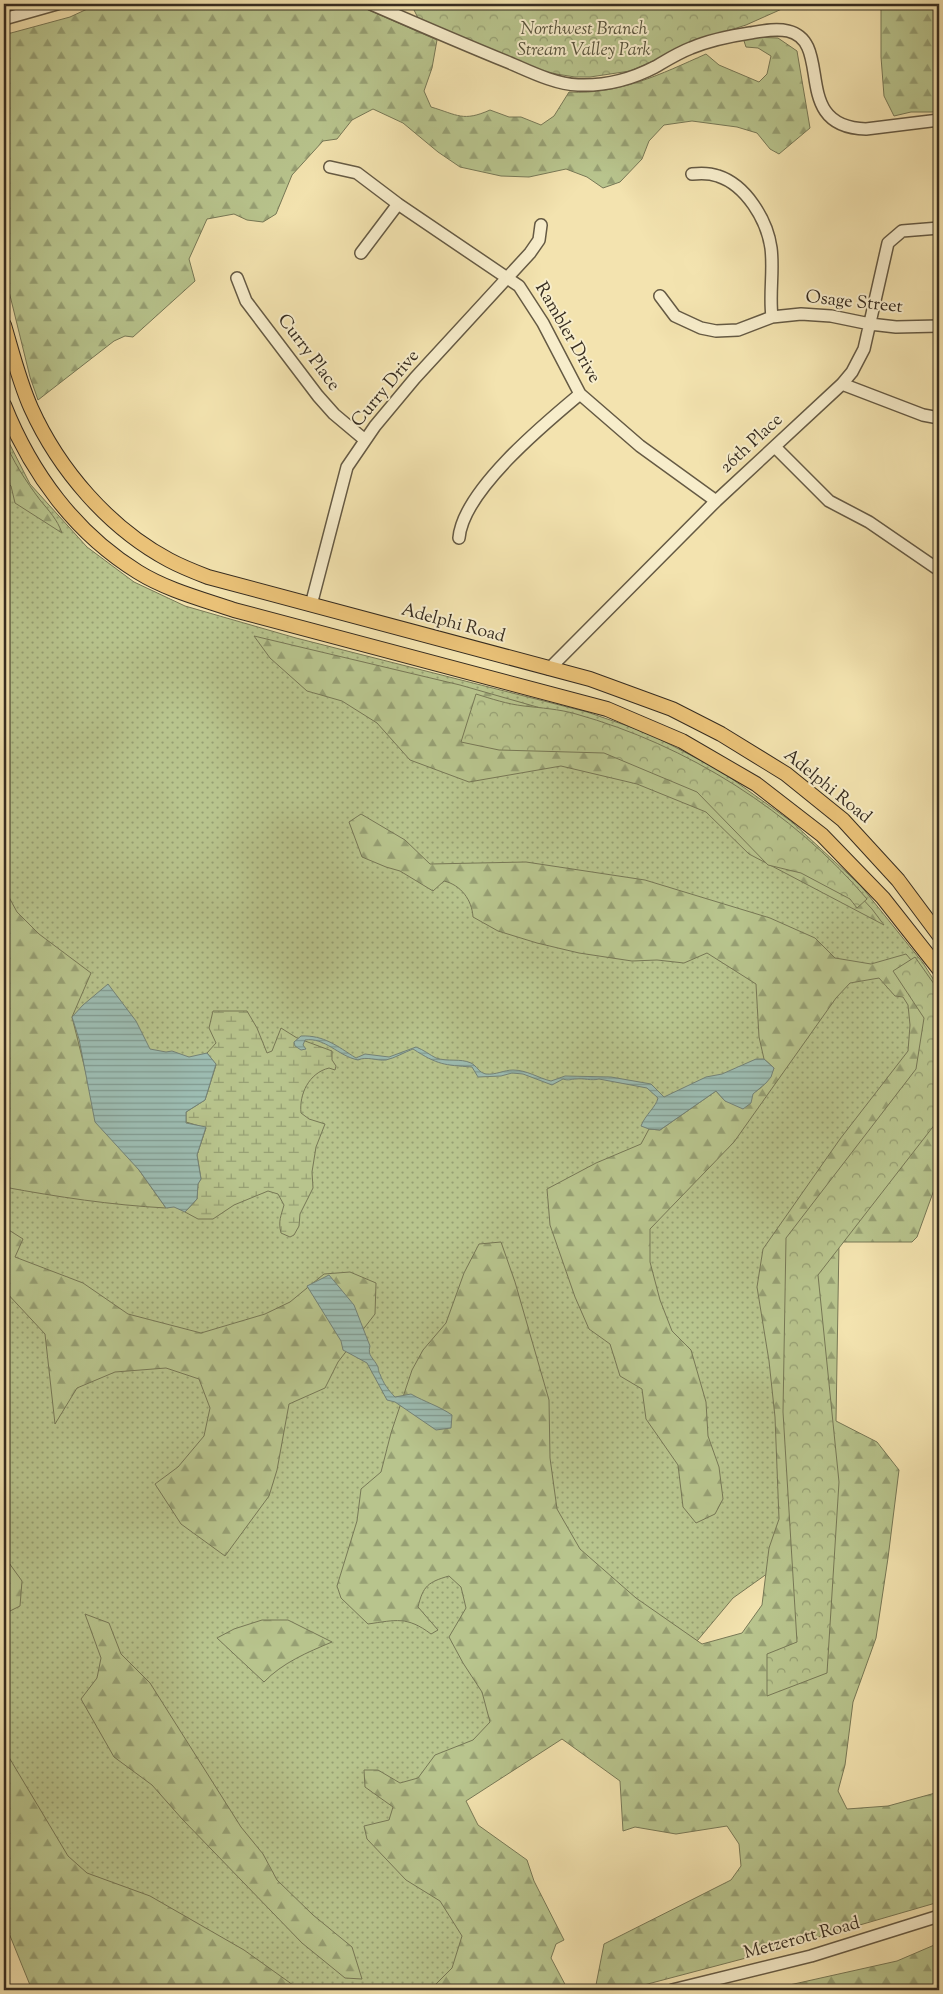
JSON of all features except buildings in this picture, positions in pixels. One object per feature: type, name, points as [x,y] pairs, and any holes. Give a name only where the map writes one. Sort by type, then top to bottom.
[{"type":"main road","name":"Adelphi Road","points":[[4,325],[24,391],[38,423],[71,475],[108,515],[129,533],[168,560],[208,577],[590,679],[672,709],[721,734],[786,774],[844,820],[904,887],[939,934]]},
{"type":"main road","points":[[4,405],[25,452],[70,516],[98,542],[138,572],[182,592],[234,610],[607,710],[682,741],[756,784],[822,835],[883,898],[939,969]]},
{"type":"street","points":[[4,19],[57,4]]},
{"type":"street","points":[[371,4],[526,70],[560,82],[577,85],[596,84],[628,78],[655,67],[685,50],[708,42],[762,31],[788,31],[795,34],[805,44],[810,55],[820,101],[828,114],[839,123],[856,129],[866,129],[939,120]]},
{"type":"street","name":"Rambler Drive","points":[[330,167],[346,169],[357,173],[398,204],[519,286],[528,297],[580,394],[640,446],[716,501]]},
{"type":"street","points":[[692,174],[711,174],[726,179],[740,190],[758,213],[766,229],[771,249],[770,301],[772,317]]},
{"type":"street","points":[[361,253],[398,204]]},
{"type":"street","name":"Curry Drive","points":[[311,605],[347,467],[365,440],[415,378],[530,253],[539,240],[540,225]]},
{"type":"street","name":"26th Place","points":[[549,669],[596,619],[716,501],[842,384],[859,360],[864,349],[888,242],[902,231],[933,228]]},
{"type":"street","name":"Curry Place","points":[[237,278],[246,300],[318,396],[334,414],[365,440]]},
{"type":"street","name":"Osage Street","points":[[660,296],[674,316],[701,328],[716,331],[738,330],[772,317],[813,314],[896,327],[939,326]]},
{"type":"street","points":[[842,384],[923,415],[939,418]]},
{"type":"street","points":[[459,538],[460,526],[474,500],[515,452],[580,394]]},
{"type":"street","points":[[775,447],[829,501],[869,522],[939,570]]},
{"type":"street","name":"Metzerott Road","points":[[672,1990],[811,1956],[939,1916]]},
{"type":"green space","points":[[98,4],[355,4],[437,40],[432,68],[424,91],[431,107],[460,116],[473,116],[490,110],[509,117],[521,117],[541,125],[554,116],[569,92],[587,92],[622,87],[656,76],[706,54],[719,65],[759,82],[767,74],[771,56],[758,48],[746,47],[744,41],[751,37],[778,38],[797,51],[810,128],[779,154],[770,149],[757,133],[737,127],[692,121],[664,125],[649,141],[642,159],[620,182],[603,188],[587,177],[566,169],[529,177],[501,176],[460,167],[438,152],[403,123],[373,109],[352,120],[337,139],[323,141],[292,175],[276,214],[263,222],[247,220],[234,214],[207,219],[189,259],[195,281],[133,337],[125,336],[114,341],[38,400],[30,377],[4,271],[4,33],[11,33],[70,17]]},
{"type":"green space","name":"Northwest Branch Stream Valley Park","points":[[411,4],[793,4],[746,25],[708,37],[630,71],[590,77],[575,77],[544,72],[475,44],[418,18]]},
{"type":"green space","points":[[881,4],[939,4],[939,112],[911,112],[894,116],[884,96],[881,57]]},
{"type":"green space","points":[[4,433],[30,484],[87,547],[134,582],[185,606],[296,638],[587,712],[648,733],[721,771],[792,822],[861,886],[923,963],[939,988],[939,1071],[773,1268],[799,1551],[733,1598],[692,1647],[440,1810],[559,1990],[51,1990],[4,1903]]},
{"type":"green space","points":[[4,438],[20,471],[55,519],[62,533],[15,503],[11,486],[4,478]]},
{"type":"green space","points":[[254,636],[460,685],[607,727],[831,865],[872,909],[884,925],[749,854],[706,812],[637,784],[561,766],[469,782],[410,760],[377,723],[342,701],[307,691],[270,658]]},
{"type":"green space","points":[[476,694],[512,704],[576,714],[617,727],[697,763],[735,785],[806,837],[838,867],[867,899],[857,908],[850,899],[801,873],[768,865],[697,792],[604,753],[499,750],[461,742]]},
{"type":"green space","points":[[361,814],[405,840],[430,864],[526,862],[645,880],[770,918],[815,938],[835,958],[871,964],[906,954],[939,993],[939,1176],[917,1237],[912,1242],[839,1242],[836,1421],[877,1442],[899,1470],[876,1638],[853,1702],[845,1765],[838,1791],[847,1809],[888,1806],[939,1792],[939,1902],[746,1958],[625,1990],[595,1990],[604,1944],[731,1880],[741,1866],[739,1844],[727,1826],[676,1834],[635,1827],[623,1831],[620,1781],[562,1739],[466,1801],[478,1825],[527,1860],[534,1881],[564,1940],[556,1944],[551,1958],[568,1990],[430,1990],[452,1968],[462,1936],[440,1901],[406,1880],[367,1839],[364,1826],[389,1820],[393,1807],[365,1787],[364,1770],[378,1770],[400,1783],[418,1778],[435,1755],[473,1740],[490,1722],[482,1692],[449,1637],[466,1608],[461,1587],[449,1576],[436,1580],[424,1590],[418,1607],[438,1630],[431,1634],[415,1624],[401,1621],[368,1624],[341,1598],[337,1586],[357,1521],[361,1489],[381,1472],[391,1433],[412,1370],[423,1350],[446,1323],[464,1273],[479,1244],[501,1242],[515,1282],[549,1400],[550,1458],[557,1509],[580,1549],[636,1598],[702,1644],[742,1633],[762,1605],[769,1548],[779,1519],[775,1417],[769,1361],[757,1287],[763,1249],[840,1139],[908,1051],[910,1025],[908,1005],[903,997],[895,996],[879,978],[850,983],[836,998],[734,1142],[650,1229],[650,1262],[660,1300],[672,1331],[691,1350],[706,1402],[708,1436],[719,1467],[723,1499],[715,1514],[696,1523],[683,1507],[678,1465],[646,1419],[642,1389],[620,1376],[610,1344],[589,1329],[575,1297],[550,1225],[547,1189],[596,1163],[641,1144],[649,1129],[660,1130],[716,1091],[725,1101],[749,1095],[765,1084],[774,1068],[764,1059],[759,1037],[756,984],[707,953],[684,963],[657,960],[632,961],[579,953],[498,931],[473,917],[468,899],[456,886],[444,881],[433,891],[400,871],[362,857],[349,822]]},
{"type":"green space","points":[[4,888],[17,912],[39,934],[91,973],[72,1017],[87,1077],[139,1170],[166,1208],[85,1200],[4,1187]]},
{"type":"green space","points":[[915,957],[939,991],[939,1032],[935,1034],[939,1042],[939,1119],[818,1275],[839,1482],[827,1673],[767,1696],[767,1654],[797,1642],[783,1412],[786,1238],[916,1069],[924,1018],[893,971]]},
{"type":"green space","points":[[213,1011],[247,1011],[257,1028],[267,1053],[272,1051],[281,1028],[297,1038],[332,1051],[332,1060],[336,1066],[335,1070],[329,1068],[316,1074],[307,1085],[302,1099],[301,1113],[309,1119],[325,1124],[316,1147],[312,1172],[313,1188],[300,1214],[299,1226],[294,1235],[290,1237],[281,1233],[280,1229],[280,1219],[284,1205],[278,1194],[268,1191],[234,1205],[213,1219],[198,1219],[185,1212],[197,1199],[198,1183],[201,1179],[197,1155],[206,1128],[186,1122],[186,1112],[205,1100],[216,1065],[207,1053],[216,1043],[209,1028]]},
{"type":"green space","points":[[4,1227],[23,1239],[15,1257],[83,1283],[128,1314],[201,1333],[265,1314],[290,1302],[324,1274],[350,1272],[376,1283],[375,1314],[338,1362],[325,1388],[289,1404],[277,1470],[269,1496],[225,1556],[181,1524],[155,1484],[178,1467],[204,1436],[210,1408],[199,1379],[166,1368],[115,1372],[77,1388],[55,1424],[45,1334],[4,1290]]},
{"type":"green space","points":[[4,1556],[22,1581],[20,1606],[4,1614]]},
{"type":"green space","points":[[85,1614],[109,1623],[121,1654],[150,1683],[241,1827],[263,1854],[277,1880],[313,1915],[352,1947],[362,1979],[345,1978],[302,1943],[183,1820],[152,1785],[114,1757],[81,1699],[97,1678],[101,1658]]},
{"type":"green space","points":[[262,1620],[288,1620],[332,1642],[287,1664],[264,1682],[217,1638],[234,1629]]},
{"type":"green space","points":[[4,1749],[68,1856],[87,1873],[150,1896],[244,1950],[300,1990],[32,1990],[4,1921]]},
{"type":"green space","points":[[939,1943],[939,1990],[767,1990],[897,1961]]},
{"type":"water","points":[[108,984],[136,1021],[150,1049],[166,1052],[172,1051],[189,1057],[207,1053],[216,1064],[205,1100],[186,1112],[186,1123],[206,1127],[197,1155],[201,1179],[198,1184],[197,1199],[185,1212],[174,1207],[166,1208],[139,1170],[95,1122],[79,1039],[72,1017]]},
{"type":"water","points":[[301,1036],[324,1039],[356,1058],[365,1054],[389,1057],[416,1047],[436,1058],[471,1063],[486,1074],[518,1070],[551,1081],[565,1076],[611,1077],[651,1084],[664,1097],[706,1077],[722,1074],[756,1059],[764,1059],[774,1068],[771,1077],[753,1094],[751,1103],[743,1109],[725,1101],[716,1091],[660,1130],[641,1126],[658,1098],[647,1088],[599,1079],[563,1079],[552,1085],[523,1074],[512,1073],[501,1076],[478,1077],[472,1067],[441,1063],[413,1049],[386,1060],[365,1058],[358,1060],[344,1055],[319,1041],[305,1040],[303,1045],[306,1049],[301,1050],[295,1046],[294,1042]]},
{"type":"water","points":[[329,1275],[354,1305],[370,1346],[370,1355],[378,1367],[384,1384],[395,1397],[411,1394],[452,1415],[451,1428],[436,1430],[395,1402],[387,1400],[367,1363],[343,1350],[341,1341],[307,1286]]}]
